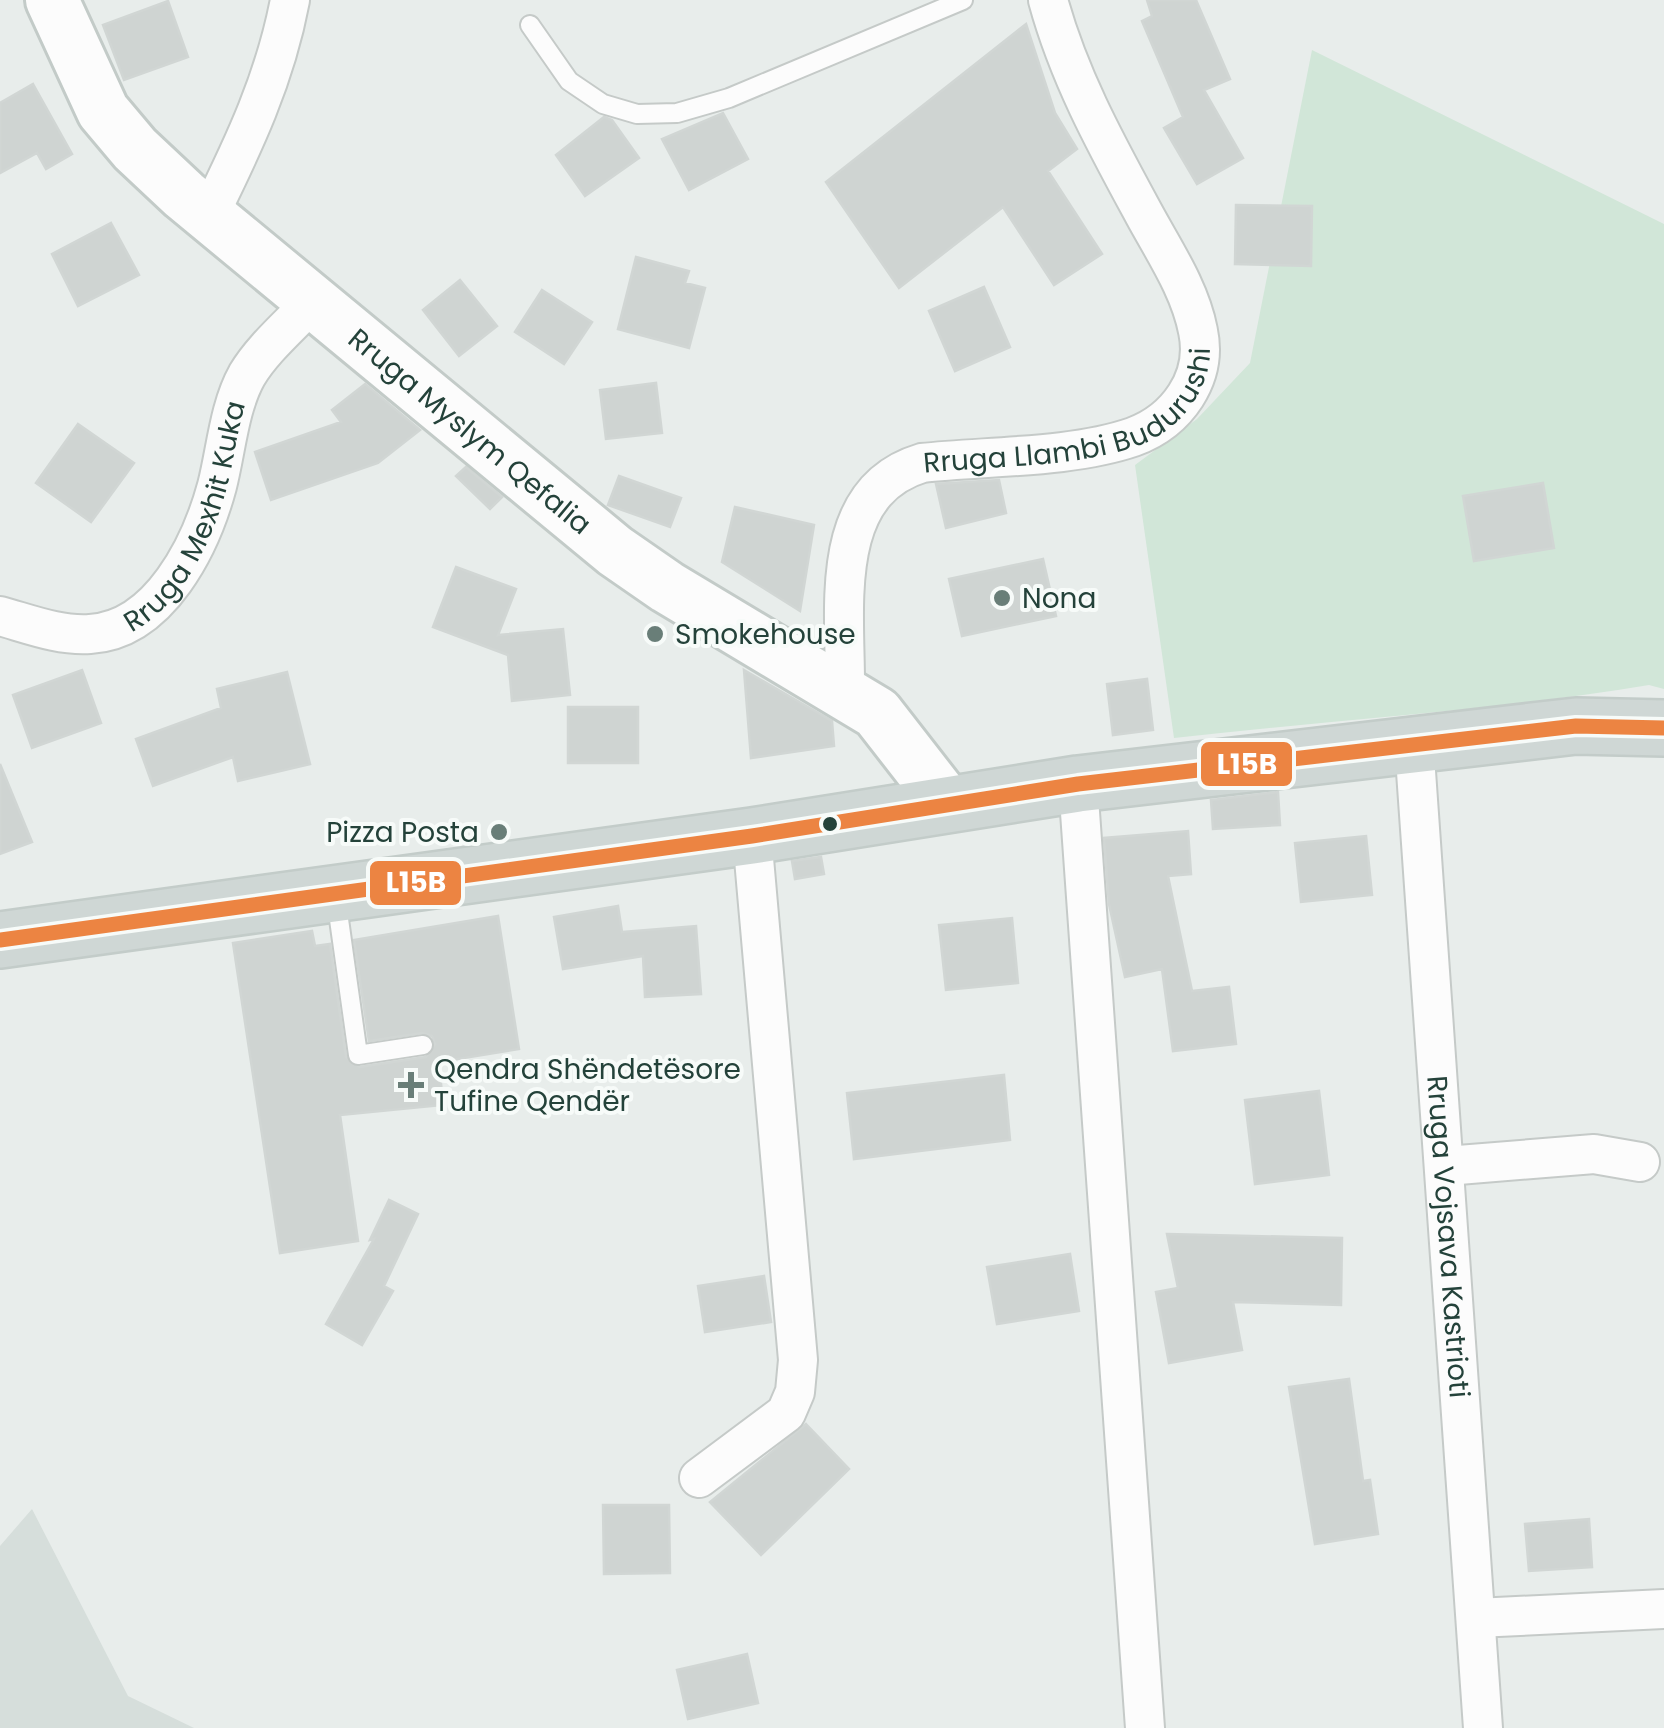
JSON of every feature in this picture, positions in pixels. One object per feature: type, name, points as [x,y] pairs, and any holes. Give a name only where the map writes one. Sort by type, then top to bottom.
[{"type":"main road","points":[[0,940],[752,836],[1078,784],[1576,726],[1664,728]]},
{"type":"street","name":"Rruga Myslym Qefalia","points":[[52,0],[104,111],[134,149],[209,216],[615,551],[666,587],[877,713],[947,804]]},
{"type":"street","points":[[209,216],[257,119],[280,54],[290,0]]},
{"type":"street","name":"Rruga Llambi Budurushi","points":[[845,691],[848,558],[858,520],[872,491],[894,471],[922,463],[1104,444],[1136,436],[1165,418],[1188,396],[1200,366],[1199,333],[1186,292],[1086,105],[1060,45],[1048,0]]},
{"type":"street","name":"Rruga Mexhit Kuka","points":[[0,616],[60,632],[93,634],[122,624],[150,607],[178,577],[198,537],[248,375],[313,301]]},
{"type":"street","name":"Rruga Vojsava Kastrioti","points":[[1414,743],[1483,1728]]},
{"type":"street","points":[[1078,784],[1145,1728]]},
{"type":"street","points":[[699,1478],[786,1413],[795,1392],[798,1360],[752,836]]},
{"type":"street","points":[[1446,1166],[1594,1154],[1652,1165]]},
{"type":"street","points":[[1476,1618],[1664,1609]]},
{"type":"lane","points":[[530,24],[569,81],[603,104],[637,114],[677,113],[730,98],[963,0]]},
{"type":"lane","points":[[335,893],[358,1054],[423,1045]]},
{"type":"shaded area","points":[[32,1509],[128,1696],[194,1728],[0,1728],[0,1546]]},
{"type":"green space","points":[[1312,50],[1664,224],[1664,689],[1649,685],[1471,708],[1174,738],[1135,465],[1197,419],[1250,363]]},
{"type":"building","points":[[1147,0],[1196,0],[1230,79],[1204,90],[1243,158],[1197,184],[1164,128],[1183,117],[1142,21],[1152,16]]},
{"type":"building","points":[[168,1],[188,57],[124,80],[103,25]]},
{"type":"building","points":[[1026,24],[1055,113],[1077,149],[1048,171],[1102,254],[1054,285],[1003,207],[899,288],[826,182]]},
{"type":"building","points":[[33,84],[72,154],[46,169],[37,153],[0,173],[0,103]]},
{"type":"building","points":[[723,113],[748,159],[689,190],[662,139]]},
{"type":"building","points":[[604,117],[612,120],[639,158],[585,196],[556,155]]},
{"type":"building","points":[[1236,205],[1312,206],[1311,266],[1235,264]]},
{"type":"building","points":[[111,223],[139,275],[78,306],[52,254]]},
{"type":"building","points":[[636,257],[689,271],[685,283],[705,288],[689,348],[618,329]]},
{"type":"building","points":[[460,280],[497,326],[459,356],[423,310]]},
{"type":"building","points":[[984,287],[1010,347],[955,371],[929,311]]},
{"type":"building","points":[[542,290],[592,322],[564,364],[515,332]]},
{"type":"building","points":[[656,383],[662,433],[606,439],[600,390]]},
{"type":"building","points":[[365,384],[420,430],[378,463],[271,500],[255,452],[341,422],[332,410]]},
{"type":"building","points":[[78,424],[134,463],[91,522],[36,483]]},
{"type":"building","points":[[466,467],[502,497],[490,509],[456,476]]},
{"type":"building","points":[[619,476],[681,498],[670,527],[608,505]]},
{"type":"building","points":[[999,480],[1006,513],[946,528],[936,484]]},
{"type":"building","points":[[1543,483],[1554,548],[1474,561],[1463,496]]},
{"type":"building","points":[[735,507],[814,525],[800,611],[722,562]]},
{"type":"building","name":"Nona","points":[[1043,559],[1056,616],[962,636],[949,579]]},
{"type":"building","points":[[456,567],[516,589],[498,635],[563,629],[570,695],[512,701],[508,655],[433,627]]},
{"type":"building","points":[[82,670],[101,723],[32,748],[13,695]]},
{"type":"building","points":[[744,670],[832,721],[834,746],[751,758]]},
{"type":"building","points":[[287,672],[310,764],[238,781],[233,757],[153,786],[136,739],[221,708],[217,689]]},
{"type":"building","points":[[1147,679],[1153,730],[1113,735],[1107,684]]},
{"type":"building","points":[[568,707],[638,707],[638,763],[568,763]]},
{"type":"building","points":[[0,764],[32,842],[0,854]]},
{"type":"building","points":[[1278,792],[1280,825],[1213,829],[1211,800]]},
{"type":"building","points":[[1188,831],[1191,874],[1168,876],[1192,991],[1229,987],[1236,1044],[1173,1051],[1162,969],[1125,977],[1109,904],[1104,838]]},
{"type":"building","points":[[1366,836],[1372,895],[1301,902],[1295,843]]},
{"type":"building","points":[[821,857],[824,874],[795,879],[792,861]]},
{"type":"building","points":[[618,906],[622,932],[696,926],[701,994],[645,997],[643,956],[563,969],[554,917]]},
{"type":"building","points":[[498,916],[519,1049],[439,1062],[443,1105],[340,1115],[358,1241],[280,1253],[233,943],[312,931],[315,946],[330,944],[346,1057],[360,1067],[426,1057],[435,1044],[432,1036],[422,1033],[369,1041],[354,940]]},
{"type":"building","points":[[1012,918],[1018,983],[946,990],[939,925]]},
{"type":"building","points":[[1004,1075],[1010,1140],[854,1159],[847,1093]]},
{"type":"building","points":[[1319,1091],[1329,1175],[1255,1184],[1245,1100]]},
{"type":"building","points":[[389,1200],[418,1214],[384,1286],[393,1291],[362,1345],[326,1324],[374,1239],[370,1240]]},
{"type":"building","points":[[1167,1234],[1342,1238],[1341,1305],[1233,1302],[1242,1350],[1169,1363],[1156,1292],[1178,1288]]},
{"type":"building","points":[[1070,1254],[1079,1311],[997,1324],[987,1267]]},
{"type":"building","points":[[764,1276],[771,1322],[705,1332],[698,1286]]},
{"type":"building","points":[[1349,1379],[1363,1481],[1370,1480],[1378,1534],[1315,1544],[1289,1387]]},
{"type":"building","points":[[806,1424],[849,1469],[761,1555],[710,1502]]},
{"type":"building","points":[[603,1505],[669,1505],[670,1573],[604,1574]]},
{"type":"building","points":[[1589,1519],[1592,1567],[1529,1571],[1525,1524]]},
{"type":"building","points":[[747,1654],[758,1703],[688,1719],[677,1670]]},
{"type":"transit line","name":"L15B","points":[[0,940],[752,836],[1078,784],[1576,726],[1664,728]]},
{"type":"place","name":"Nona","points":[[1002,598]]},
{"type":"place","name":"Smokehouse","points":[[655,634]]},
{"type":"place","name":"Pizza Posta","points":[[499,832]]},
{"type":"place","name":"Qendra Shëndetësore Tufine Qendër","points":[[411,1085]]}]
